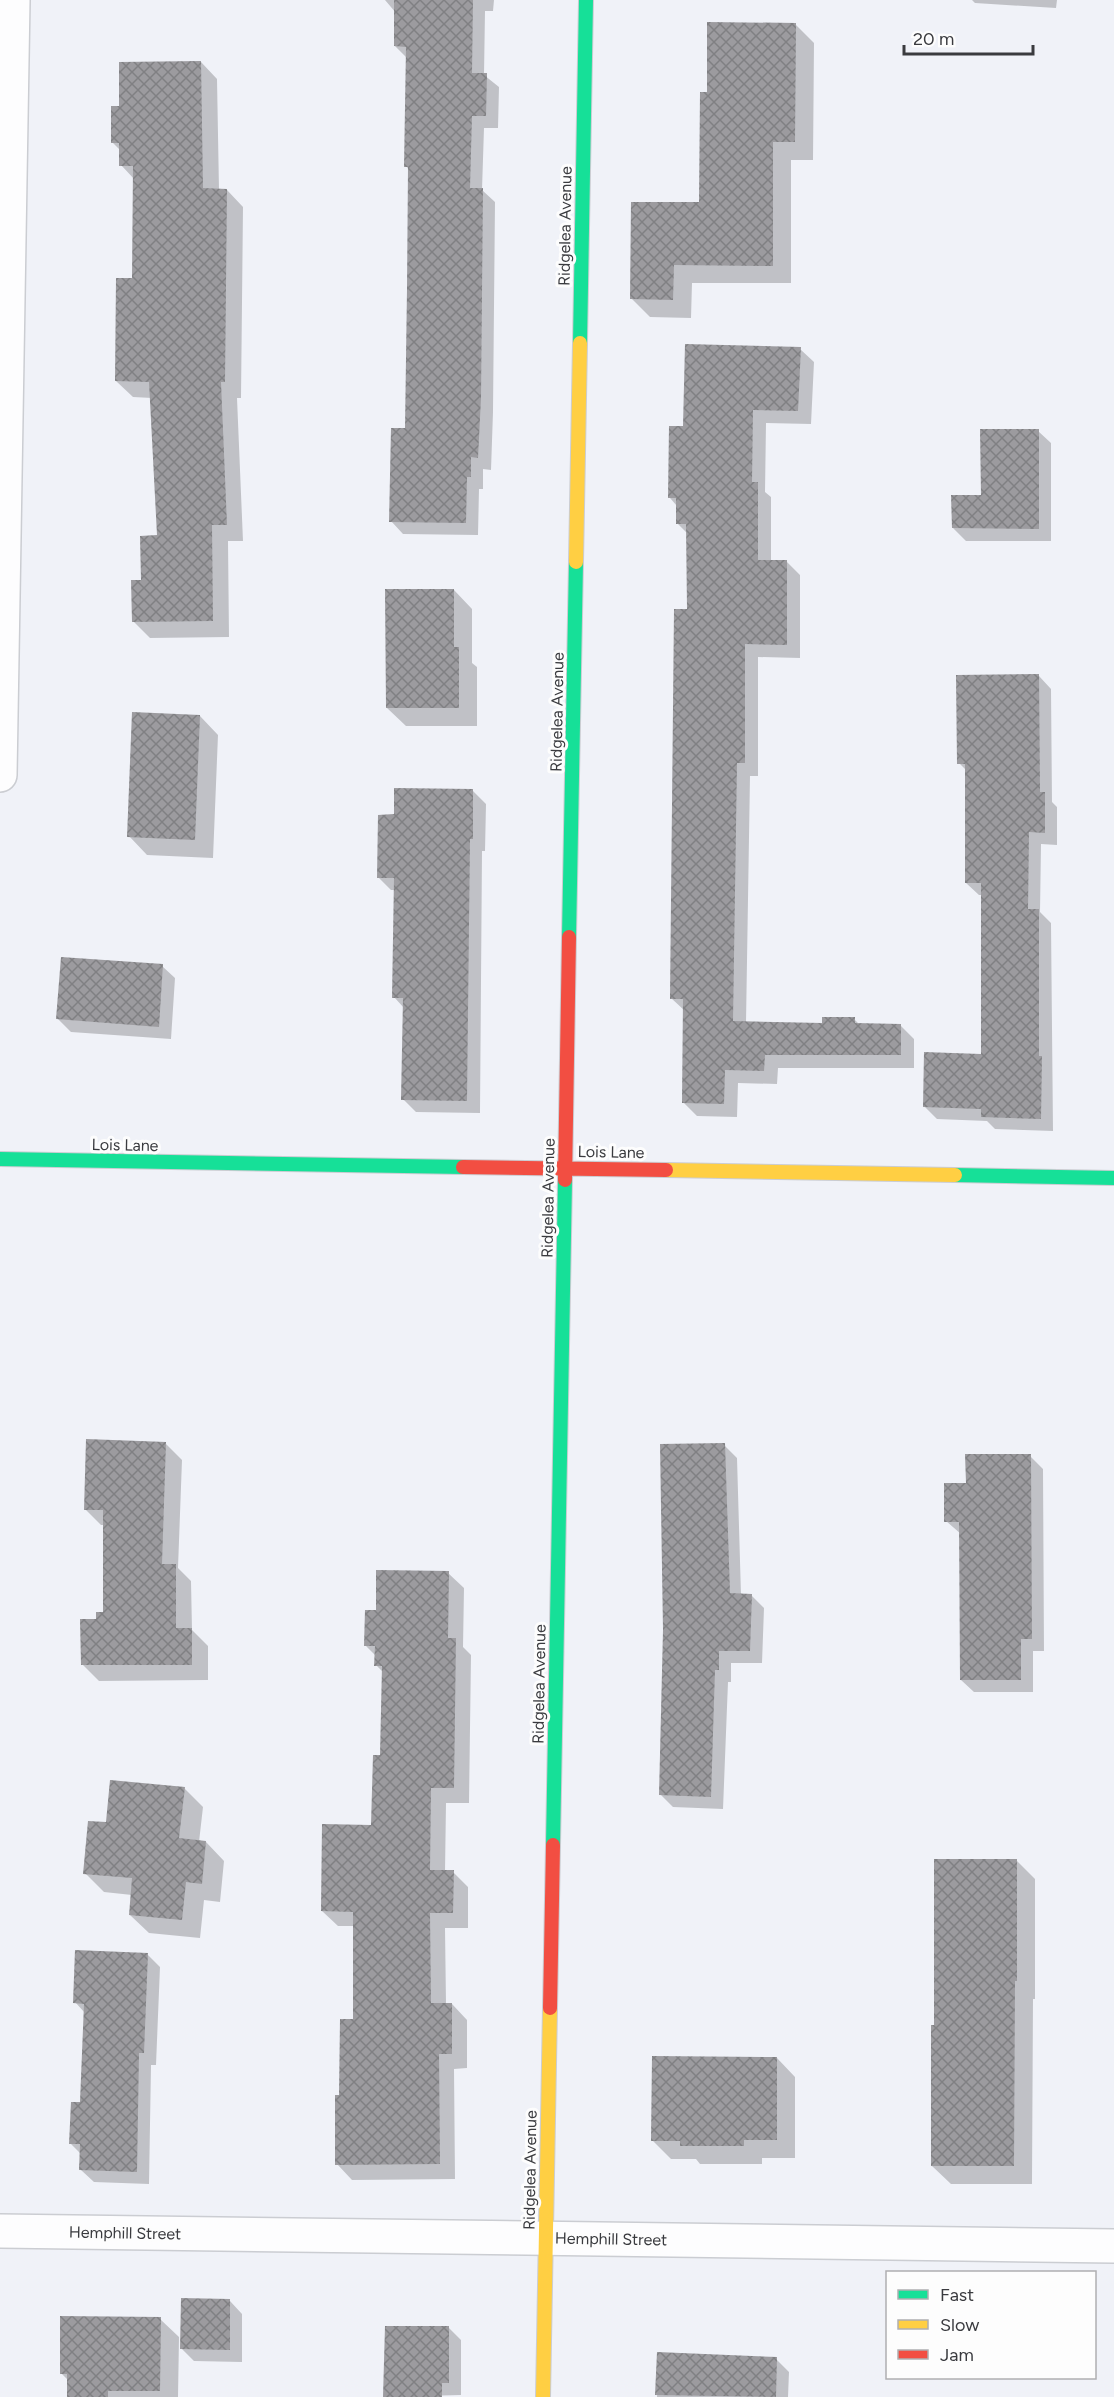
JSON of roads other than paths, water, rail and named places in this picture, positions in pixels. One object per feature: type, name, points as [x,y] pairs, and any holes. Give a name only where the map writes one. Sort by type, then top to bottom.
[{"type":"street","points":[[0,775],[13,0]]},
{"type":"street","name":"Ridgelea Avenue","points":[[543,2397],[586,0]]},
{"type":"street","name":"Lois Lane","points":[[0,1159],[1114,1178]]},
{"type":"street","name":"Hemphill Street","points":[[0,2231],[1114,2246]]}]
